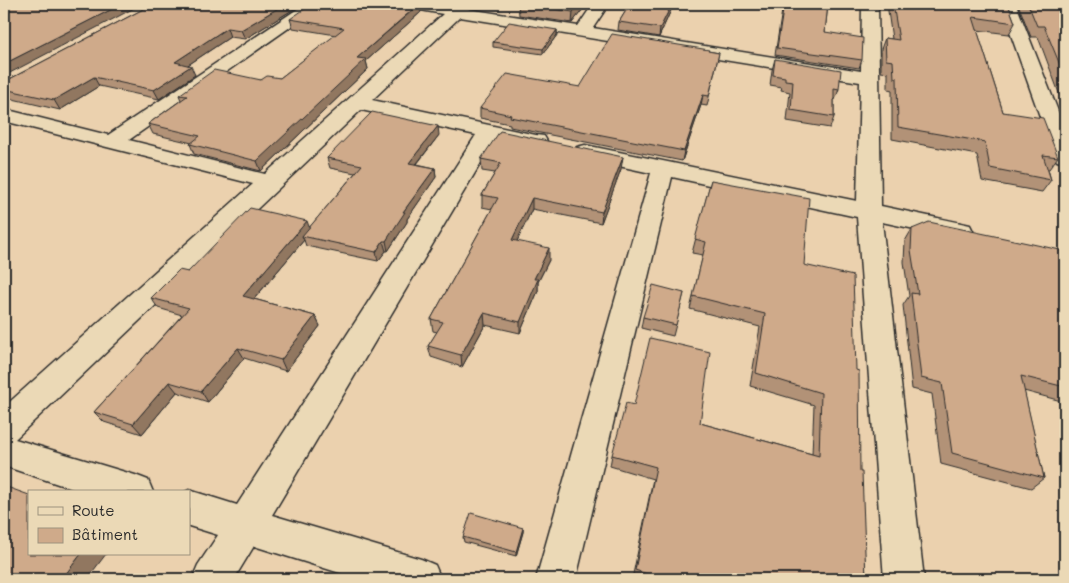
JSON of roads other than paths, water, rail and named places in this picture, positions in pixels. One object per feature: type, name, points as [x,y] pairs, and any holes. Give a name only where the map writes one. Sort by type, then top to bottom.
[{"type":"street","points":[[112,142],[315,4]]},
{"type":"street","points":[[410,4],[460,7],[582,32],[870,78]]},
{"type":"street","points":[[582,32],[602,4]]},
{"type":"street","points":[[870,4],[869,212],[904,579]]},
{"type":"street","points":[[1008,4],[1056,110],[1065,156]]},
{"type":"street","points":[[4,428],[460,7]]},
{"type":"street","points":[[356,103],[981,236]]},
{"type":"street","points":[[4,115],[271,182]]},
{"type":"street","points":[[212,579],[489,131]]},
{"type":"street","points":[[556,579],[664,168]]},
{"type":"street","points":[[4,452],[128,490]]},
{"type":"street","points":[[190,508],[421,579]]}]
